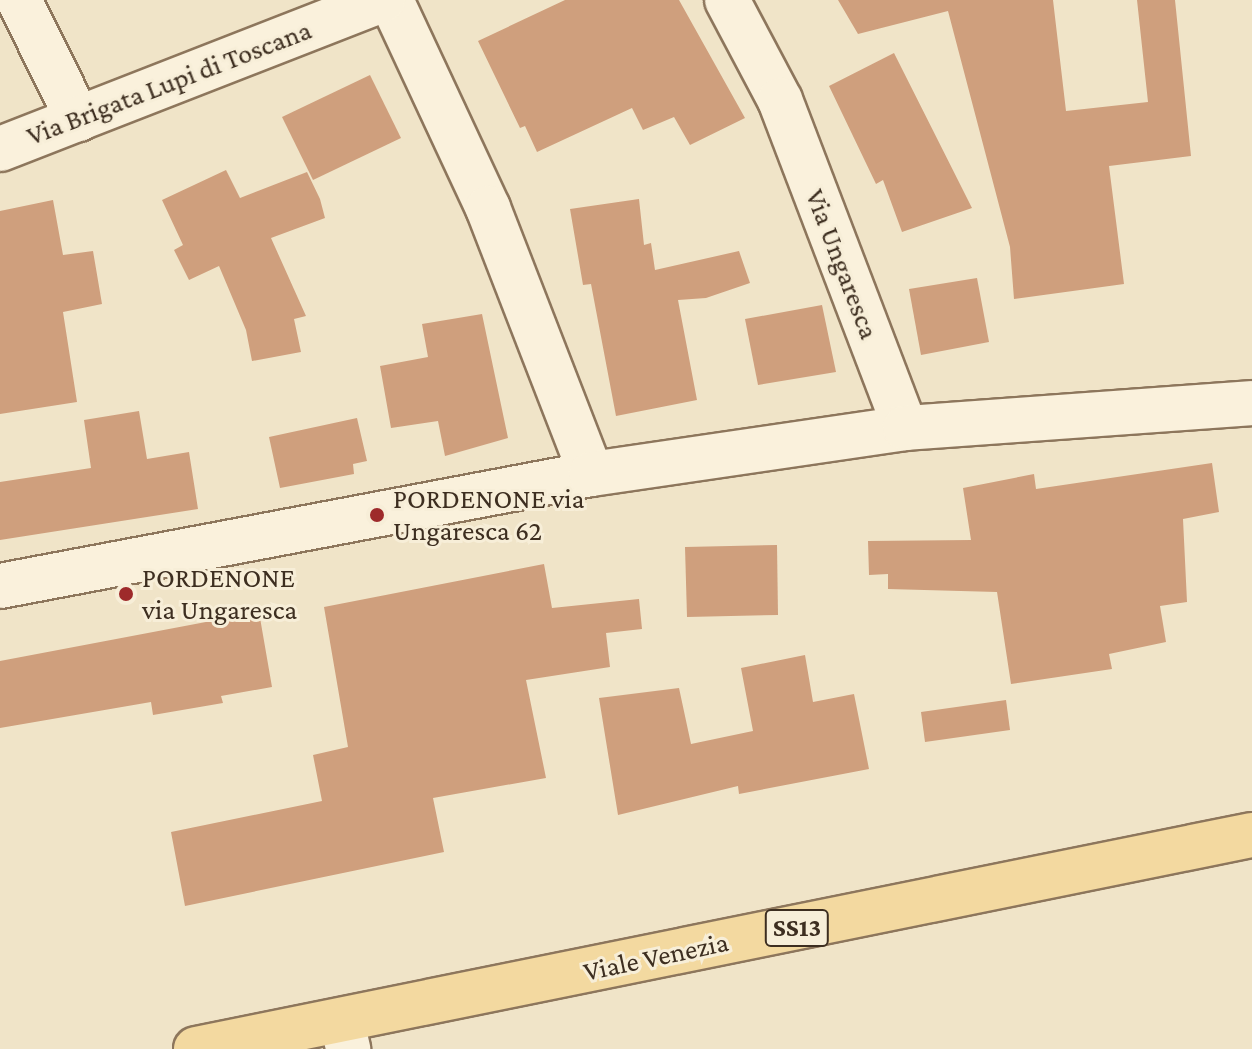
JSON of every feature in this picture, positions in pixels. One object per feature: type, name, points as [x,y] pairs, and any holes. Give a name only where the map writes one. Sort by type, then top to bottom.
[{"type":"main road","name":"Viale Venezia","points":[[196,1049],[345,1035],[1252,835]]},
{"type":"street","points":[[19,0],[78,119]]},
{"type":"street","name":"Via Brigata Lupi di Toscana","points":[[0,149],[383,0]]},
{"type":"street","points":[[391,0],[488,208],[591,474]]},
{"type":"street","name":"Via Ungaresca","points":[[727,0],[780,100],[905,428]]},
{"type":"street","points":[[0,586],[591,474],[905,428],[1252,403]]},
{"type":"building","points":[[565,0],[679,0],[745,118],[690,145],[674,117],[643,130],[632,108],[537,152],[525,126],[520,128],[478,41]]},
{"type":"building","points":[[838,0],[1053,0],[1066,111],[1148,102],[1137,0],[1175,0],[1191,156],[1109,166],[1124,284],[1014,299],[1010,247],[948,11],[858,34]]},
{"type":"building","points":[[894,53],[972,208],[902,232],[883,180],[876,184],[829,86]]},
{"type":"building","points":[[370,75],[401,138],[313,180],[282,117]]},
{"type":"building","points":[[226,170],[240,198],[307,172],[320,199],[325,218],[271,238],[306,316],[294,319],[301,352],[252,361],[246,330],[219,266],[189,280],[174,250],[183,245],[162,200]]},
{"type":"building","points":[[639,199],[644,245],[651,243],[655,270],[739,251],[750,283],[706,298],[678,300],[697,400],[616,416],[591,284],[583,285],[570,209]]},
{"type":"building","points":[[53,200],[63,255],[93,251],[102,304],[63,312],[77,402],[0,414],[0,211]]},
{"type":"building","points":[[977,278],[989,342],[921,355],[909,289]]},
{"type":"building","points":[[822,305],[836,372],[758,385],[745,319]]},
{"type":"building","points":[[482,314],[508,438],[445,456],[438,421],[391,428],[380,366],[428,357],[422,324]]},
{"type":"building","points":[[139,411],[147,459],[189,452],[198,509],[0,540],[0,482],[91,468],[84,420]]},
{"type":"building","points":[[357,418],[367,461],[353,464],[354,474],[280,488],[269,437]]},
{"type":"building","points":[[1212,463],[1219,512],[1183,519],[1187,602],[1160,606],[1166,642],[1109,654],[1112,669],[1011,684],[997,592],[888,589],[888,574],[869,575],[868,541],[971,540],[963,488],[1034,474],[1036,489]]},
{"type":"building","points":[[777,545],[778,615],[687,617],[685,547]]},
{"type":"building","points":[[544,564],[552,608],[639,599],[642,629],[606,633],[610,667],[526,680],[546,778],[433,798],[444,852],[185,906],[171,832],[322,801],[313,755],[348,747],[324,607]]},
{"type":"building","points":[[259,612],[272,687],[221,696],[223,703],[153,715],[151,702],[0,728],[0,661]]},
{"type":"building","points":[[805,655],[813,702],[854,694],[869,769],[739,794],[738,786],[618,815],[599,698],[679,688],[691,744],[753,731],[741,668]]},
{"type":"building","points":[[1006,700],[1010,730],[925,742],[921,712]]},
{"type":"place","name":"PORDENONE via Ungaresca 62","points":[[377,515]]},
{"type":"place","name":"PORDENONE via Ungaresca","points":[[126,594]]}]
